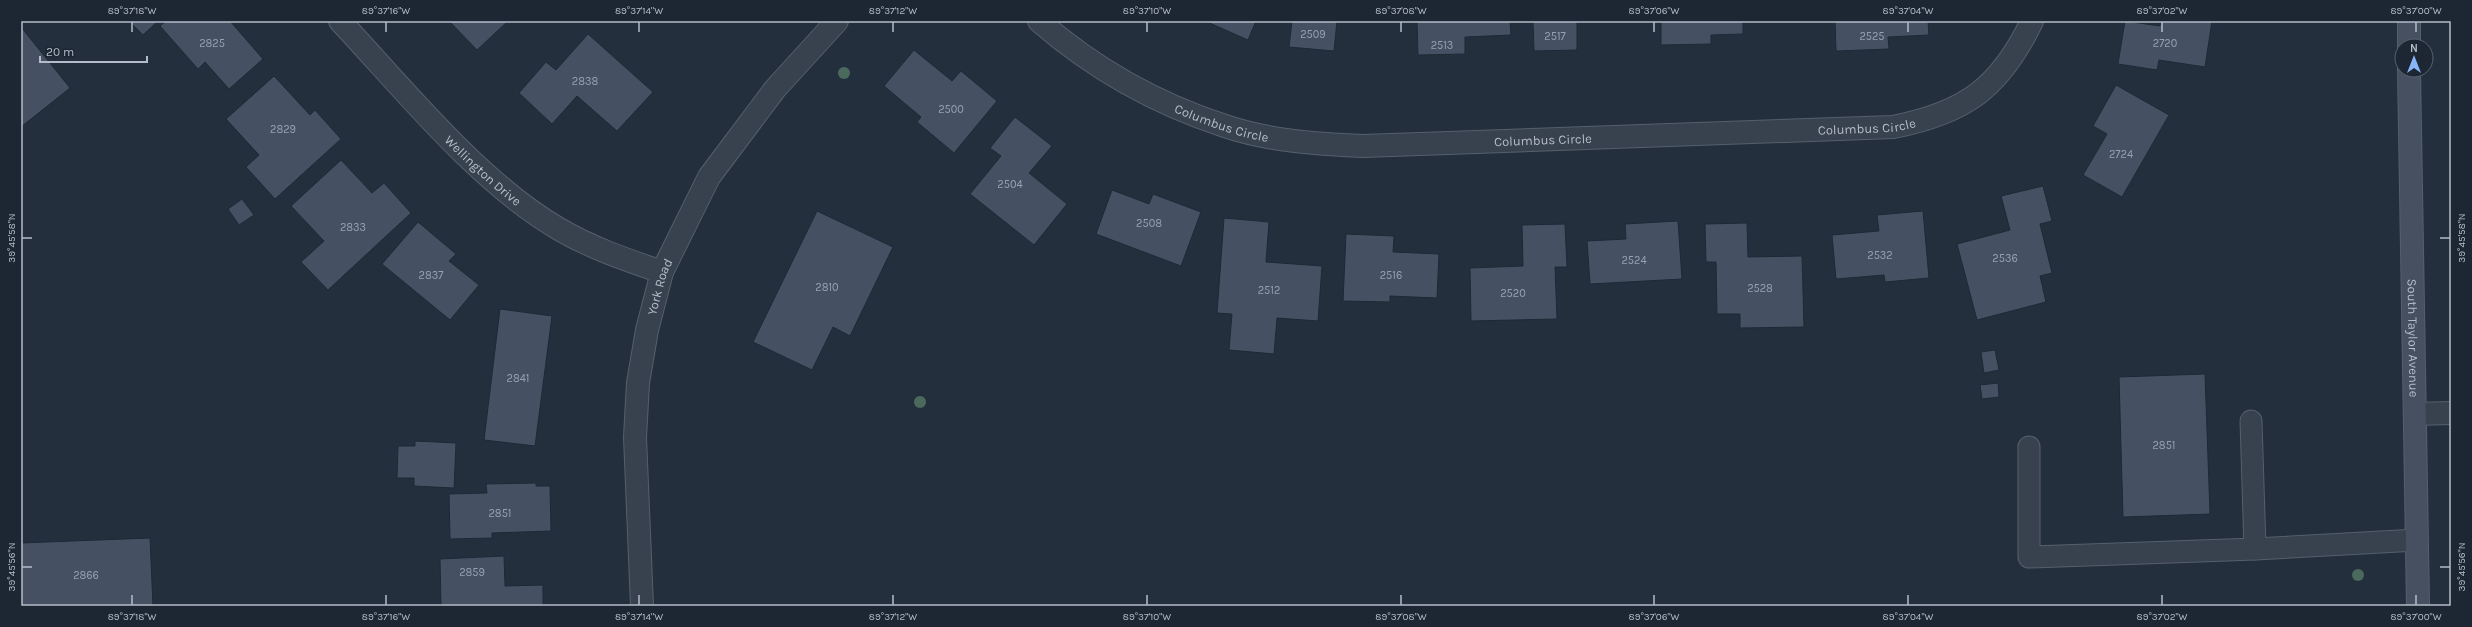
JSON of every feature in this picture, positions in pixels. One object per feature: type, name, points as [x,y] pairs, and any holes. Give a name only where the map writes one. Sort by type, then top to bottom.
[{"type":"street","name":"Wellington Drive","points":[[340,21],[465,154],[523,204],[559,229],[600,249],[662,272]]},
{"type":"street","name":"York Road","points":[[642,606],[635,437],[638,383],[647,330],[662,272],[709,178],[775,89],[837,21]]},
{"type":"street","name":"Columbus Circle","points":[[1039,21],[1058,38],[1130,86],[1226,127],[1270,137],[1316,144],[1363,146],[1892,127],[1914,123],[1946,114],[1969,100],[1996,79],[2018,50],[2032,21]]},
{"type":"street","points":[[2408,21],[2409,38]]},
{"type":"street","name":"South Taylor Avenue","points":[[2409,78],[2418,606]]},
{"type":"street","points":[[2415,414],[2451,413]]},
{"type":"lane","points":[[2251,421],[2255,549]]},
{"type":"lane","points":[[2029,447],[2029,558],[2255,549],[2417,540]]},
{"type":"building","points":[[129,21],[158,21],[143,35]]},
{"type":"building","points":[[166,21],[230,21],[263,59],[229,89],[205,62],[198,69],[160,26]]},
{"type":"building","points":[[449,21],[508,21],[477,50]]},
{"type":"building","points":[[1205,21],[1256,21],[1248,40]]},
{"type":"building","points":[[1292,21],[1337,21],[1334,51],[1289,47]]},
{"type":"building","points":[[1417,21],[1510,21],[1511,35],[1465,37],[1465,54],[1418,55]]},
{"type":"building","points":[[1533,21],[1577,21],[1577,50],[1534,51]]},
{"type":"building","points":[[1661,21],[1743,21],[1743,34],[1711,35],[1711,44],[1661,45]]},
{"type":"building","points":[[1835,21],[1928,21],[1929,35],[1888,37],[1889,49],[1836,51]]},
{"type":"building","points":[[2125,21],[2160,26],[2161,21],[2212,21],[2205,67],[2159,60],[2157,70],[2118,64]]},
{"type":"building","points":[[21,27],[70,88],[21,127]]},
{"type":"building","points":[[588,34],[653,92],[617,131],[577,96],[552,124],[519,93],[546,62],[556,70]]},
{"type":"building","points":[[914,50],[952,81],[961,71],[997,101],[954,153],[917,122],[921,117],[884,86]]},
{"type":"building","points":[[274,76],[310,115],[315,110],[341,139],[275,199],[246,167],[259,155],[226,119]]},
{"type":"building","points":[[2116,85],[2169,115],[2122,197],[2083,175],[2107,134],[2093,126]]},
{"type":"building","points":[[1015,117],[1052,146],[1029,173],[1067,204],[1034,245],[970,194],[1001,156],[990,148]]},
{"type":"building","points":[[341,160],[372,193],[384,183],[411,213],[328,290],[301,262],[324,241],[291,206]]},
{"type":"building","points":[[2043,186],[2052,221],[2040,224],[2052,273],[2040,276],[2046,302],[1977,320],[1957,244],[2010,230],[2001,196]]},
{"type":"building","points":[[1112,190],[1149,204],[1153,194],[1201,212],[1181,266],[1096,234]]},
{"type":"building","points":[[242,199],[254,215],[239,225],[228,209]]},
{"type":"building","points":[[817,211],[893,247],[850,336],[833,327],[812,370],[753,342]]},
{"type":"building","points":[[1923,211],[1929,278],[1885,282],[1884,275],[1836,279],[1832,235],[1879,231],[1877,215]]},
{"type":"building","points":[[1224,218],[1269,222],[1266,262],[1322,266],[1318,321],[1277,318],[1274,354],[1229,350],[1232,314],[1217,313]]},
{"type":"building","points":[[1678,221],[1682,279],[1590,284],[1587,241],[1626,239],[1625,224]]},
{"type":"building","points":[[418,222],[456,254],[449,261],[479,285],[450,320],[382,264]]},
{"type":"building","points":[[1747,223],[1748,257],[1802,256],[1804,327],[1740,328],[1740,314],[1717,314],[1716,262],[1706,262],[1705,224]]},
{"type":"building","points":[[1565,224],[1567,267],[1555,267],[1557,319],[1471,321],[1470,268],[1523,266],[1522,225]]},
{"type":"building","points":[[1346,234],[1394,236],[1393,252],[1439,254],[1437,298],[1390,296],[1390,302],[1343,301]]},
{"type":"building","points":[[500,309],[552,316],[535,446],[484,440]]},
{"type":"building","points":[[1995,350],[1999,370],[1984,373],[1981,352]]},
{"type":"building","points":[[2205,374],[2210,514],[2123,517],[2119,377]]},
{"type":"building","points":[[1998,383],[1999,397],[1982,399],[1980,385]]},
{"type":"building","points":[[415,441],[456,443],[454,488],[414,486],[414,478],[397,478],[398,446],[415,446]]},
{"type":"building","points":[[536,483],[536,486],[550,486],[551,531],[492,533],[492,538],[450,539],[449,494],[487,493],[486,484]]},
{"type":"building","points":[[150,538],[153,606],[21,606],[21,543]]},
{"type":"building","points":[[504,556],[505,586],[543,585],[543,606],[441,606],[440,559]]}]
